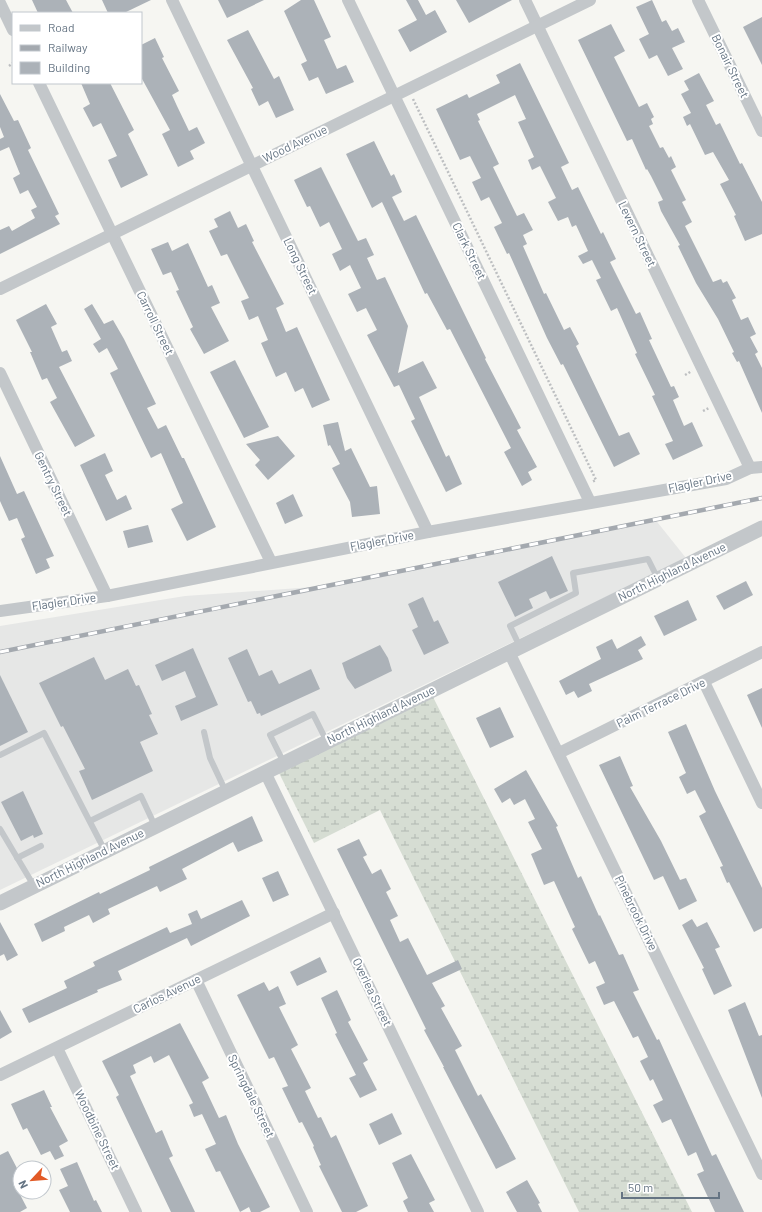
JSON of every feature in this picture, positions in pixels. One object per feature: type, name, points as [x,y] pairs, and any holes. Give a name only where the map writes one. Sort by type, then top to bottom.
[{"type":"street","name":"Long Street","points":[[172,0],[428,532]]},
{"type":"street","name":"Clark Street","points":[[348,0],[590,502]]},
{"type":"street","name":"Levern Street","points":[[525,0],[756,468]]},
{"type":"street","name":"Wood Avenue","points":[[0,289],[251,164],[590,0]]},
{"type":"street","name":"Bonair Street","points":[[698,0],[762,131]]},
{"type":"street","points":[[0,3],[12,28]]},
{"type":"street","name":"Carroll Street","points":[[39,84],[271,562]]},
{"type":"street","name":"Gentry Street","points":[[0,373],[107,596]]},
{"type":"street","name":"Flagler Drive","points":[[0,611],[107,596],[271,562],[428,532],[726,479],[756,468]]},
{"type":"street","name":"North Highland Avenue","points":[[0,903],[762,528]]},
{"type":"street","name":"Pinebrook Drive","points":[[514,649],[559,753],[762,1174]]},
{"type":"street","name":"Palm Terrace Drive","points":[[559,753],[762,652]]},
{"type":"street","points":[[704,682],[762,803]]},
{"type":"street","name":"Overlea Street","points":[[265,772],[478,1212]]},
{"type":"street","name":"Carlos Avenue","points":[[0,1075],[334,913]]},
{"type":"street","name":"Springdale Street","points":[[196,980],[307,1212]]},
{"type":"street","name":"Woodbine Street","points":[[57,1048],[136,1212]]},
{"type":"lane","points":[[514,649],[510,626],[576,593],[573,573],[648,559],[658,579]]},
{"type":"lane","points":[[284,763],[270,735],[313,714],[327,742]]},
{"type":"lane","points":[[204,732],[210,758],[226,792]]},
{"type":"lane","points":[[0,755],[44,733],[105,851]]},
{"type":"lane","points":[[90,821],[141,796],[155,826]]},
{"type":"lane","points":[[0,829],[34,886]]},
{"type":"lane","points":[[17,858],[41,846]]},
{"type":"path","points":[[412,99],[596,480],[583,487]]},
{"type":"shaded area","points":[[654,518],[686,558],[0,890],[0,626],[185,596],[341,585]]},
{"type":"green space","points":[[433,697],[692,1212],[579,1212],[380,810],[314,843],[279,773]]},
{"type":"building","points":[[32,0],[66,0],[72,12],[38,12]]},
{"type":"building","points":[[102,0],[151,0],[126,12],[108,12]]},
{"type":"building","points":[[218,0],[264,0],[227,18]]},
{"type":"building","points":[[301,0],[314,0],[331,37],[324,40],[337,69],[346,65],[354,82],[326,94],[318,77],[309,81],[301,64],[307,61],[284,11]]},
{"type":"building","points":[[406,0],[418,0],[426,15],[435,10],[447,32],[410,52],[398,30],[417,20]]},
{"type":"building","points":[[456,0],[512,0],[469,23]]},
{"type":"building","points":[[652,0],[662,22],[666,20],[672,31],[678,28],[685,42],[672,48],[683,69],[668,76],[657,55],[649,59],[639,39],[649,34],[636,7]]},
{"type":"building","points":[[762,17],[762,65],[743,27]]},
{"type":"building","points":[[611,24],[625,51],[614,57],[639,107],[647,103],[654,117],[651,119],[653,124],[649,126],[660,148],[663,147],[669,158],[671,156],[676,167],[671,170],[686,200],[682,202],[692,222],[685,226],[713,282],[721,279],[723,283],[727,281],[736,298],[732,300],[741,320],[748,317],[756,334],[750,337],[758,352],[755,354],[762,368],[762,413],[739,361],[737,362],[732,353],[734,352],[718,319],[696,283],[678,246],[680,245],[661,211],[658,202],[663,200],[647,169],[646,170],[632,139],[627,141],[578,40]]},
{"type":"building","points":[[248,30],[274,79],[279,76],[294,110],[276,118],[268,101],[259,106],[251,89],[253,88],[227,40]]},
{"type":"building","points":[[155,38],[164,57],[162,58],[179,91],[172,95],[177,106],[189,131],[197,127],[205,143],[190,151],[194,159],[178,167],[162,134],[170,130],[142,79],[142,44]]},
{"type":"building","points":[[520,63],[569,163],[561,167],[572,190],[578,187],[601,234],[603,232],[616,259],[610,262],[636,314],[640,312],[652,339],[649,340],[671,387],[674,386],[679,397],[673,400],[684,426],[692,422],[703,446],[673,460],[665,444],[673,441],[652,396],[655,395],[635,354],[637,353],[617,308],[611,311],[596,280],[601,278],[592,260],[583,264],[578,256],[588,251],[576,225],[572,227],[568,217],[558,221],[548,202],[556,198],[540,166],[532,170],[528,160],[534,157],[518,122],[526,119],[515,95],[477,114],[480,120],[478,121],[499,164],[493,167],[517,216],[524,213],[533,230],[523,235],[527,244],[523,246],[544,294],[546,293],[564,330],[570,327],[579,344],[576,346],[619,436],[629,432],[640,454],[614,467],[563,364],[561,365],[547,338],[509,253],[507,254],[494,227],[502,223],[489,197],[481,201],[472,182],[481,178],[470,156],[460,160],[436,109],[467,94],[469,98],[500,83],[496,75]]},
{"type":"building","points":[[699,73],[714,101],[706,105],[716,125],[720,123],[740,164],[742,163],[762,202],[762,234],[745,241],[734,216],[736,215],[720,184],[729,180],[713,152],[705,155],[690,124],[687,126],[683,117],[691,113],[681,94],[689,90],[684,81]]},
{"type":"building","points":[[81,84],[111,84],[134,130],[128,134],[148,175],[121,188],[108,160],[117,156],[101,123],[93,127],[83,108],[90,104]]},
{"type":"building","points":[[0,94],[14,121],[18,120],[31,148],[28,150],[59,214],[55,216],[60,224],[0,254],[0,230],[9,226],[12,231],[35,218],[31,210],[37,207],[28,190],[20,194],[13,178],[20,174],[9,147],[0,151],[0,139],[4,137],[0,127]]},
{"type":"building","points":[[374,141],[391,176],[394,174],[402,192],[392,197],[404,221],[416,215],[486,358],[485,359],[521,428],[517,430],[537,467],[528,472],[532,480],[522,486],[504,452],[511,448],[450,329],[447,330],[427,293],[425,294],[382,202],[372,208],[346,154]]},
{"type":"building","points":[[321,167],[358,241],[366,238],[374,255],[367,258],[377,280],[385,277],[408,326],[398,373],[423,361],[437,388],[419,397],[446,457],[449,455],[462,484],[446,492],[411,421],[415,419],[399,385],[394,387],[367,335],[377,330],[366,308],[357,312],[348,294],[361,288],[350,265],[340,271],[332,254],[342,249],[329,222],[320,227],[310,206],[307,207],[294,180]]},
{"type":"building","points":[[230,211],[238,228],[246,224],[254,241],[252,242],[284,304],[276,308],[286,332],[297,327],[330,400],[312,408],[303,388],[295,392],[286,372],[276,377],[261,343],[268,340],[258,316],[249,320],[241,301],[249,298],[227,254],[221,256],[209,231],[218,227],[214,219]]},
{"type":"building","points":[[168,242],[172,251],[188,243],[208,287],[212,285],[220,303],[211,307],[229,341],[204,354],[190,329],[193,327],[176,291],[179,290],[171,272],[163,275],[151,249]]},
{"type":"building","points":[[46,304],[57,324],[51,327],[62,352],[67,350],[72,361],[59,367],[95,436],[75,447],[50,402],[57,398],[47,378],[42,380],[30,352],[32,352],[16,320]]},
{"type":"building","points":[[92,304],[104,324],[113,320],[124,339],[156,404],[147,408],[158,429],[166,425],[182,458],[184,458],[216,527],[187,541],[171,509],[183,503],[161,453],[151,458],[110,373],[118,369],[107,348],[99,353],[93,344],[101,339],[84,309]]},
{"type":"building","points":[[235,360],[269,427],[244,438],[210,372]]},
{"type":"building","points":[[338,422],[345,451],[351,448],[370,487],[377,486],[380,514],[352,517],[350,502],[332,468],[340,464],[330,445],[328,446],[323,425]]},
{"type":"building","points":[[278,436],[295,456],[268,480],[255,465],[260,460],[246,444]]},
{"type":"building","points":[[105,453],[113,471],[105,475],[117,500],[126,495],[132,509],[106,521],[80,465]]},
{"type":"building","points":[[0,456],[17,494],[24,491],[54,556],[46,559],[50,568],[36,574],[21,539],[25,537],[17,518],[9,521],[0,501]]},
{"type":"building","points":[[293,494],[303,516],[285,524],[276,503]]},
{"type":"building","points":[[148,525],[153,542],[128,548],[123,531]]},
{"type":"building","points":[[552,556],[568,591],[550,599],[546,591],[529,599],[533,608],[515,617],[498,582]]},
{"type":"building","points":[[746,581],[753,595],[724,610],[716,596]]},
{"type":"building","points":[[423,597],[434,622],[438,620],[449,643],[424,655],[412,630],[418,627],[408,604]]},
{"type":"building","points":[[688,600],[697,620],[664,636],[654,616]]},
{"type":"building","points":[[641,636],[646,645],[638,650],[643,659],[589,684],[592,691],[578,698],[574,691],[566,695],[559,681],[601,659],[596,647],[612,639],[617,649]]},
{"type":"building","points":[[380,645],[388,658],[392,671],[355,689],[347,678],[342,663]]},
{"type":"building","points":[[193,648],[218,705],[181,721],[175,706],[196,697],[185,671],[162,681],[155,665]]},
{"type":"building","points":[[247,649],[259,676],[272,670],[279,684],[311,669],[320,689],[261,716],[260,713],[257,714],[251,701],[248,702],[228,658]]},
{"type":"building","points":[[94,657],[105,680],[128,669],[136,686],[139,685],[152,714],[149,715],[158,734],[140,742],[153,771],[92,800],[79,771],[85,769],[63,726],[61,727],[39,683]]},
{"type":"building","points":[[0,675],[28,732],[0,746]]},
{"type":"building","points":[[762,688],[762,728],[747,695]]},
{"type":"building","points":[[500,707],[514,737],[490,748],[476,718]]},
{"type":"building","points":[[686,724],[715,791],[762,888],[762,928],[754,932],[729,882],[727,883],[720,867],[723,866],[699,816],[706,812],[695,790],[687,794],[679,777],[686,773],[668,732]]},
{"type":"building","points":[[620,756],[633,786],[630,787],[661,841],[680,880],[686,878],[697,901],[679,910],[663,876],[654,880],[599,765]]},
{"type":"building","points":[[526,770],[558,826],[556,827],[578,878],[581,876],[619,955],[623,954],[639,990],[633,992],[657,1040],[659,1039],[712,1156],[716,1154],[744,1212],[715,1212],[697,1174],[704,1171],[696,1152],[688,1156],[671,1119],[662,1123],[653,1105],[663,1100],[653,1079],[650,1081],[640,1061],[648,1057],[638,1036],[633,1038],[614,1001],[604,1005],[596,987],[605,983],[595,961],[589,964],[572,929],[575,927],[554,881],[544,885],[531,854],[542,849],[528,822],[535,819],[525,799],[514,805],[510,798],[502,803],[494,789]]},
{"type":"building","points":[[23,791],[43,834],[34,838],[33,835],[21,841],[1,802]]},
{"type":"building","points":[[252,816],[263,841],[238,852],[233,842],[182,869],[187,879],[160,892],[157,886],[108,909],[110,914],[93,923],[89,915],[64,927],[65,931],[42,942],[34,924],[99,892],[100,894],[150,870],[149,867]]},
{"type":"building","points":[[359,839],[367,855],[363,857],[372,874],[381,869],[391,889],[386,892],[398,916],[390,920],[400,942],[408,938],[427,975],[458,960],[462,969],[432,983],[445,1006],[441,1008],[462,1046],[455,1050],[478,1096],[481,1094],[516,1159],[496,1169],[424,1030],[426,1029],[337,849]]},
{"type":"building","points":[[278,871],[289,895],[273,902],[262,878]]},
{"type":"building","points":[[242,900],[250,916],[191,946],[187,938],[118,971],[122,980],[97,990],[98,992],[29,1023],[22,1009],[67,988],[64,981],[95,966],[93,962],[167,927],[170,933],[192,924],[188,914],[197,910],[201,919]]},
{"type":"building","points":[[692,919],[697,927],[707,922],[720,947],[715,949],[732,986],[714,995],[702,969],[704,968],[682,925]]},
{"type":"building","points":[[0,922],[18,955],[7,961],[4,954],[0,956]]},
{"type":"building","points":[[320,957],[327,972],[297,986],[290,972]]},
{"type":"building","points":[[264,982],[269,991],[278,986],[286,1004],[279,1007],[298,1045],[291,1049],[311,1088],[305,1091],[318,1118],[321,1117],[331,1138],[336,1135],[368,1206],[356,1212],[342,1212],[319,1166],[321,1165],[313,1147],[314,1146],[302,1122],[299,1123],[282,1088],[288,1086],[274,1057],[269,1059],[237,995]]},
{"type":"building","points":[[337,990],[351,1020],[348,1022],[368,1060],[363,1063],[377,1090],[360,1098],[349,1078],[356,1075],[335,1034],[337,1033],[321,998]]},
{"type":"building","points":[[745,1002],[759,1036],[762,1035],[762,1098],[728,1010]]},
{"type":"building","points":[[0,1010],[12,1032],[0,1039]]},
{"type":"building","points":[[180,1023],[209,1078],[202,1082],[219,1118],[226,1115],[238,1144],[270,1207],[260,1212],[251,1212],[249,1207],[240,1212],[220,1171],[216,1172],[205,1149],[216,1144],[202,1114],[194,1117],[189,1105],[193,1103],[169,1055],[154,1063],[151,1056],[133,1065],[136,1073],[130,1076],[156,1133],[162,1130],[173,1156],[169,1158],[195,1212],[171,1212],[116,1097],[119,1095],[102,1061]]},
{"type":"building","points":[[44,1090],[52,1107],[50,1107],[68,1141],[59,1146],[64,1156],[55,1160],[50,1151],[41,1155],[27,1128],[23,1130],[11,1104]]},
{"type":"building","points":[[392,1113],[402,1134],[379,1145],[369,1124]]},
{"type":"building","points":[[8,1151],[13,1160],[12,1200],[23,1200],[27,1208],[20,1212],[0,1212],[0,1155]]},
{"type":"building","points":[[411,1154],[435,1200],[429,1203],[434,1212],[408,1212],[403,1201],[408,1198],[392,1163]]},
{"type":"building","points":[[77,1162],[94,1201],[96,1200],[102,1212],[70,1212],[59,1190],[68,1186],[60,1169]]},
{"type":"building","points":[[527,1180],[540,1203],[538,1204],[542,1212],[517,1212],[506,1192]]},
{"type":"railway","points":[[0,652],[762,498]]}]
